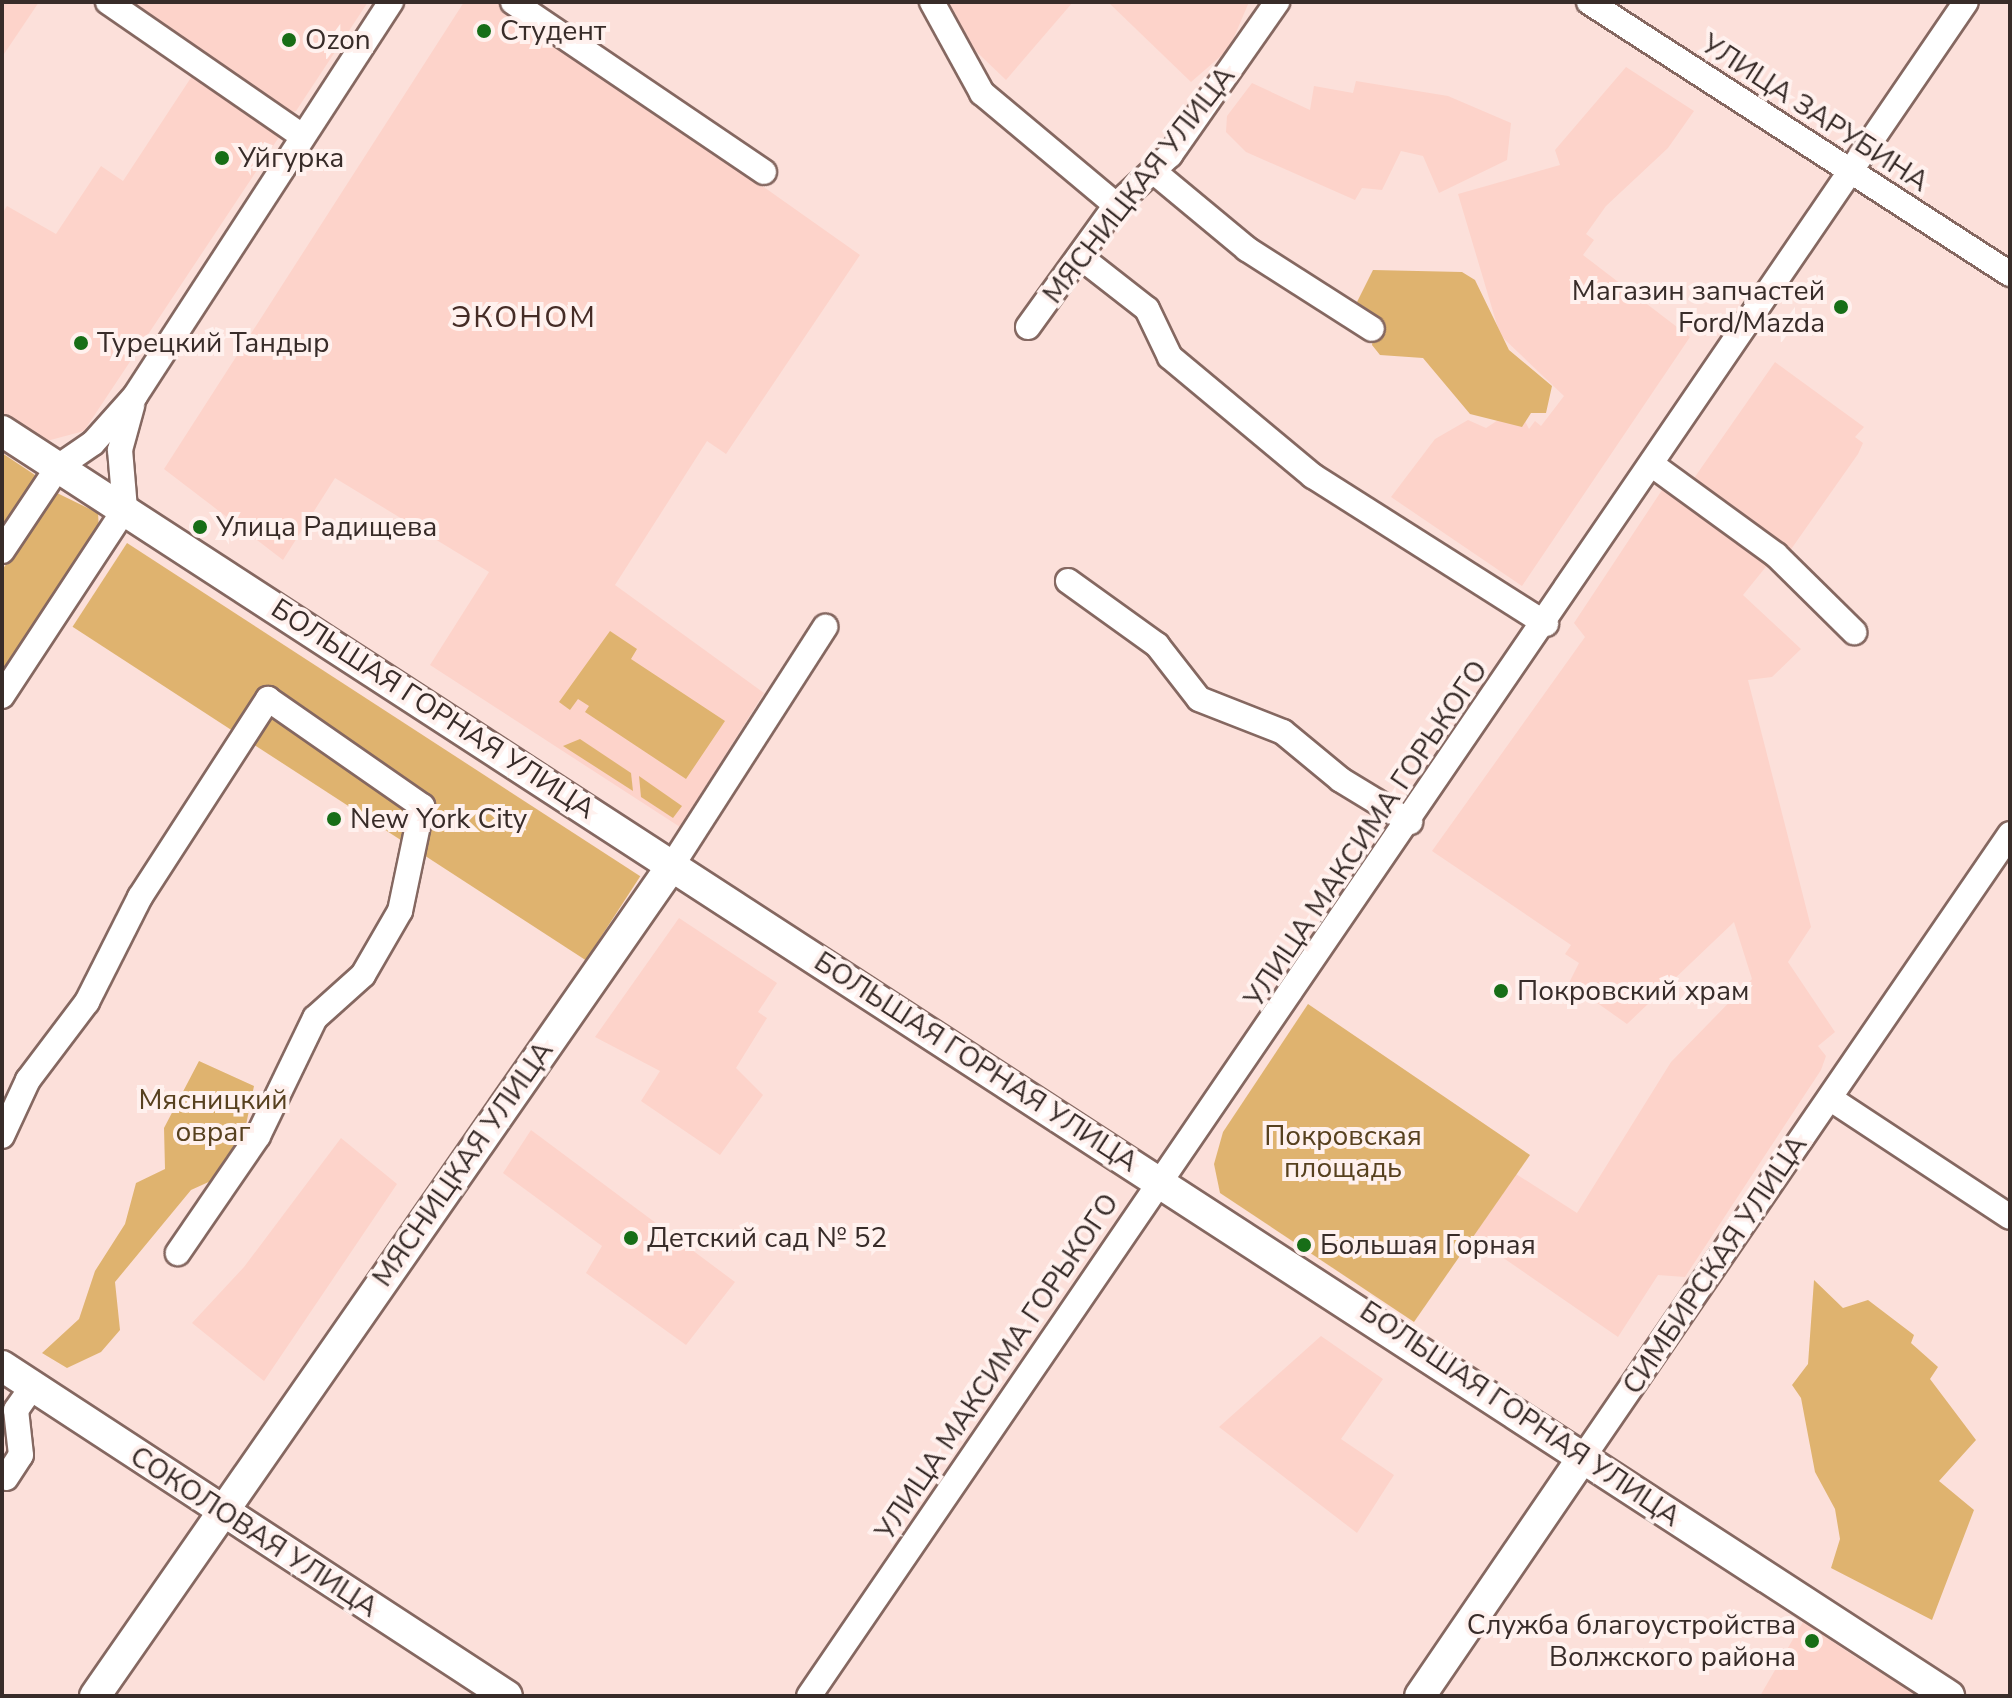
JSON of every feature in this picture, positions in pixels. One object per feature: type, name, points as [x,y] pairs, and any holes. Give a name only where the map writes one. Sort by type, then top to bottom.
[{"type":"main road","name":"БОЛЬШАЯ ГОРНАЯ УЛИЦА","points":[[2,431],[673,864],[1949,1696]]},
{"type":"main road","name":"МЯСНИЦКАЯ УЛИЦА","points":[[95,1696],[220,1511],[673,864]]},
{"type":"main road","name":"СОКОЛОВАЯ УЛИЦА","points":[[2,1366],[220,1511],[472,1687],[507,1696]]},
{"type":"main road","name":"СИМБИРСКАЯ УЛИЦА","points":[[1420,1696],[1584,1456]]},
{"type":"street","points":[[108,2],[302,136]]},
{"type":"street","points":[[2,551],[58,467],[93,443],[135,396],[391,2]]},
{"type":"street","points":[[513,2],[764,172]]},
{"type":"street","points":[[932,2],[982,93],[1116,205]]},
{"type":"street","name":"МЯСНИЦКАЯ УЛИЦА","points":[[1028,327],[1083,259],[1116,205],[1153,171],[1277,2]]},
{"type":"street","name":"УЛИЦА ЗАРУБИНА","points":[[1589,2],[2010,274]]},
{"type":"street","name":"УЛИЦА МАКСИМА ГОРЬКОГО","points":[[809,1696],[1654,466],[1966,2]]},
{"type":"street","points":[[1153,171],[1223,231],[1372,329]]},
{"type":"street","points":[[1083,259],[1147,309],[1170,357],[1313,476],[1546,624]]},
{"type":"street","points":[[2,696],[125,509],[120,450],[135,396]]},
{"type":"street","points":[[1654,466],[1742,526],[1818,591],[1854,632]]},
{"type":"street","points":[[1068,581],[1157,645],[1199,699],[1283,732],[1341,780],[1410,822]]},
{"type":"street","name":"МЯСНИЦКАЯ УЛИЦА","points":[[673,864],[825,627]]},
{"type":"street","points":[[2,1136],[28,1080],[87,1002],[140,897],[268,699],[422,806],[400,911],[363,975],[315,1018],[258,1136],[178,1253]]},
{"type":"street","name":"СИМБИРСКАЯ УЛИЦА","points":[[1584,1456],[2010,834]]},
{"type":"street","points":[[1831,1099],[2010,1217]]},
{"type":"street","points":[[6,1478],[21,1455],[16,1410],[32,1387]]},
{"type":"shaded area","points":[[2,2],[39,2],[2,57]]},
{"type":"shaded area","points":[[122,2],[368,2],[296,111],[286,114]]},
{"type":"shaded area","points":[[464,2],[502,2],[860,255],[726,454],[707,441],[615,585],[764,693],[680,827],[430,665],[489,572],[335,478],[283,560],[164,469]]},
{"type":"shaded area","points":[[938,2],[1073,2],[1006,80],[958,34]]},
{"type":"shaded area","points":[[1108,2],[1249,2],[1229,49],[1191,82]]},
{"type":"shaded area","points":[[1626,67],[1694,111],[1668,148],[1606,206],[1586,234],[1594,240],[1583,255],[1690,337],[1522,586],[1391,497],[1435,439],[1468,420],[1486,428],[1518,407],[1529,429],[1535,421],[1541,426],[1564,396],[1500,335],[1458,194],[1560,165],[1555,150]]},
{"type":"shaded area","points":[[194,73],[279,137],[84,431],[43,442],[2,413],[2,214],[7,206],[56,234],[101,166],[123,181]]},
{"type":"shaded area","points":[[1356,81],[1448,96],[1511,123],[1507,160],[1439,193],[1423,156],[1401,151],[1382,190],[1362,188],[1355,200],[1246,152],[1226,132],[1227,116],[1252,83],[1310,110],[1314,86],[1353,93]]},
{"type":"shaded area","points":[[1775,362],[1864,427],[1855,437],[1863,443],[1858,454],[1787,555],[1690,484]]},
{"type":"shaded area","points":[[1664,487],[1769,563],[1743,595],[1801,649],[1772,677],[1748,680],[1811,927],[1788,962],[1835,1032],[1818,1046],[1826,1056],[1821,1070],[1685,1277],[1658,1275],[1618,1337],[1473,1237],[1516,1174],[1577,1213],[1671,1062],[1752,979],[1734,922],[1627,1024],[1569,983],[1579,963],[1565,954],[1571,945],[1432,851],[1585,637],[1574,623]]},
{"type":"shaded area","points":[[679,918],[777,983],[758,1012],[767,1018],[736,1068],[763,1095],[720,1155],[641,1101],[660,1071],[595,1037]]},
{"type":"shaded area","name":"Детский сад № 52","points":[[531,1130],[735,1282],[686,1345],[586,1273],[602,1246],[503,1173]]},
{"type":"shaded area","points":[[341,1138],[397,1184],[264,1381],[192,1323],[244,1267]]},
{"type":"shaded area","points":[[1321,1336],[1383,1379],[1341,1439],[1394,1475],[1357,1533],[1219,1427]]},
{"type":"shaded area","name":"Служба благоустройства Волжского района","points":[[1803,1622],[1860,1660],[1919,1696],[1760,1696]]},
{"type":"green space","points":[[1373,270],[1462,272],[1475,280],[1509,350],[1552,386],[1546,413],[1531,413],[1522,427],[1470,414],[1423,358],[1380,355],[1372,345],[1377,316],[1357,302]]},
{"type":"green space","points":[[2,453],[38,477],[2,537]]},
{"type":"green space","points":[[57,493],[98,513],[99,530],[2,677],[2,570]]},
{"type":"green space","points":[[127,543],[640,876],[586,960],[73,627]]},
{"type":"green space","points":[[610,631],[637,649],[631,659],[725,721],[686,779],[585,712],[589,706],[578,699],[570,710],[559,702]]},
{"type":"green space","points":[[580,739],[631,773],[633,791],[563,746]]},
{"type":"green space","points":[[639,776],[682,806],[673,818],[641,797]]},
{"type":"green space","name":"Покровская площадь","points":[[1308,1004],[1530,1155],[1414,1322],[1220,1193],[1214,1164],[1223,1132]]},
{"type":"green space","name":"Мясницкий овраг","points":[[199,1061],[254,1086],[245,1130],[213,1180],[191,1190],[115,1282],[120,1330],[101,1352],[67,1368],[42,1353],[79,1319],[95,1271],[125,1224],[136,1183],[165,1169],[164,1128]]},
{"type":"green space","points":[[1814,1280],[1843,1308],[1868,1300],[1914,1335],[1911,1343],[1938,1367],[1930,1379],[1976,1440],[1939,1481],[1974,1510],[1932,1620],[1831,1568],[1840,1539],[1835,1509],[1815,1472],[1801,1398],[1792,1385],[1808,1364]]},
{"type":"place","name":"Студент","points":[[484,31]]},
{"type":"place","name":"Ozon","points":[[289,40]]},
{"type":"place","name":"Уйгурка","points":[[222,158]]},
{"type":"place","name":"Магазин запчастей Ford/Mazda","points":[[1841,307]]},
{"type":"place","name":"Турецкий Тандыр","points":[[81,343]]},
{"type":"place","name":"Улица Радищева","points":[[200,527]]},
{"type":"place","name":"New York City","points":[[334,819]]},
{"type":"place","name":"Покровский храм","points":[[1501,991]]},
{"type":"place","name":"Детский сад № 52","points":[[631,1238]]},
{"type":"place","name":"Большая Горная","points":[[1304,1245]]},
{"type":"place","name":"Служба благоустройства Волжского района","points":[[1812,1641]]},
{"type":"district","name":"ЭКОНОМ","points":[[524,318]]}]
